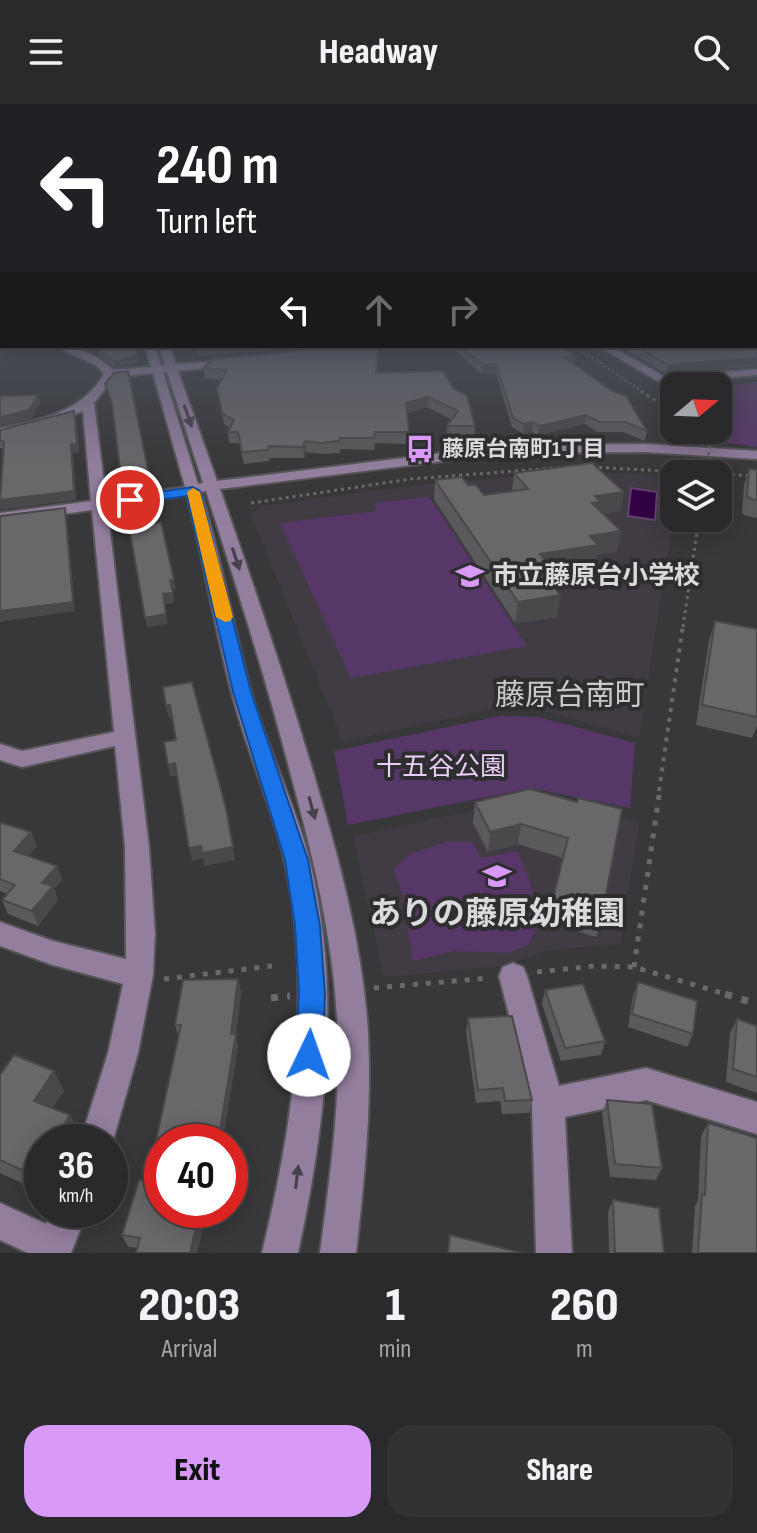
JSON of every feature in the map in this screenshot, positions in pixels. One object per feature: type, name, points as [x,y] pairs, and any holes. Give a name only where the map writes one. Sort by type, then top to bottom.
[{"type":"street","points":[[98,363],[110,374]]},
{"type":"street","points":[[161,363],[288,717],[340,912],[350,989],[353,1064],[350,1137],[338,1253]]},
{"type":"street","points":[[164,363],[164,368]]},
{"type":"street","points":[[110,374],[227,363]]},
{"type":"street","points":[[631,363],[663,381],[757,372]]},
{"type":"street","points":[[0,432],[36,425],[88,403],[99,394],[110,374]]},
{"type":"street","points":[[88,403],[137,847],[141,934],[139,975],[123,1053],[102,1124]]},
{"type":"street","points":[[0,518],[508,449],[645,448],[757,455]]},
{"type":"street","points":[[207,490],[466,462],[544,457],[640,457],[757,465]]},
{"type":"street","points":[[207,490],[242,692],[297,860],[307,926],[312,994],[308,1085],[296,1188],[280,1253]]},
{"type":"street","points":[[0,752],[22,759],[124,737]]},
{"type":"street","points":[[0,934],[53,953],[139,975]]},
{"type":"street","points":[[513,976],[548,1104],[554,1253]]},
{"type":"street","points":[[548,1104],[646,1084],[757,1118]]},
{"type":"street","points":[[0,1221],[55,1247],[63,1228]]},
{"type":"path","points":[[600,363],[660,404]]},
{"type":"path","points":[[251,503],[411,479],[514,469],[660,468]]},
{"type":"path","points":[[732,474],[757,476]]},
{"type":"path","points":[[634,967],[697,532]]},
{"type":"path","points":[[139,975],[149,981],[272,966]]},
{"type":"path","points":[[350,989],[594,966],[634,967],[757,1004]]},
{"type":"path","points":[[271,998],[312,994]]},
{"type":"shaded area","name":"市立藤原台小学校","points":[[571,472],[660,475],[660,532],[670,532],[670,538],[639,738],[532,707],[492,709],[343,742],[251,515],[262,506],[435,483]]},
{"type":"shaded area","points":[[631,488],[657,492],[655,520],[628,516]]},
{"type":"shaded area","name":"ありの藤原幼稚園","points":[[531,797],[639,823],[620,944],[548,950],[502,966],[384,977],[353,837]]},
{"type":"green space","points":[[757,382],[757,447],[732,443],[732,385]]},
{"type":"green space","points":[[429,497],[527,646],[351,678],[280,523],[377,511],[374,503]]},
{"type":"green space","name":"十五谷公園","points":[[500,716],[538,717],[635,743],[630,808],[531,788],[348,825],[334,751]]},
{"type":"green space","points":[[446,842],[472,842],[481,858],[517,851],[529,878],[539,922],[529,945],[507,953],[454,951],[413,961],[402,893],[394,869],[410,854]]},
{"type":"building","points":[[209,363],[377,363],[376,373],[443,371],[454,389],[467,395],[475,426],[447,426],[458,411],[428,397],[406,403],[409,432],[375,432],[374,438],[340,438],[339,441],[321,443],[305,441],[303,447],[269,446],[268,450],[242,452],[238,432],[228,432],[234,420],[222,413],[217,388],[227,370],[204,368]]},
{"type":"building","points":[[480,363],[572,363],[612,391],[626,396],[647,431],[625,422],[599,422],[586,415],[539,426],[533,422],[524,424],[513,418],[496,364]]},
{"type":"building","points":[[664,363],[698,363],[668,365]]},
{"type":"building","points":[[128,371],[150,480],[122,485],[112,403],[105,384],[114,373]]},
{"type":"building","points":[[38,395],[29,410],[0,417],[0,396]]},
{"type":"building","points":[[74,411],[77,444],[71,444],[74,491],[0,500],[4,442],[0,440],[0,430]]},
{"type":"building","points":[[592,463],[624,492],[595,496],[601,502],[592,503],[621,531],[590,536],[598,545],[540,554],[551,568],[541,570],[560,595],[518,602],[435,480],[462,477],[468,485],[476,485],[484,495],[528,489],[514,473]]},
{"type":"building","points":[[749,469],[757,470],[757,500],[747,496]]},
{"type":"building","points":[[150,494],[156,523],[161,522],[174,580],[170,580],[173,593],[163,594],[166,614],[145,618],[124,498]]},
{"type":"building","points":[[65,508],[73,602],[0,611],[0,516]]},
{"type":"building","points":[[715,621],[757,629],[757,717],[702,705]]},
{"type":"building","points":[[192,682],[226,808],[233,847],[202,853],[201,846],[189,848],[175,763],[168,765],[164,742],[176,740],[170,705],[166,706],[163,687]]},
{"type":"building","points":[[530,789],[577,802],[578,798],[622,809],[602,916],[552,902],[568,838],[521,824],[490,832],[475,802]]},
{"type":"building","points":[[2,823],[31,832],[14,851],[57,866],[42,883],[53,886],[32,911],[2,900],[15,885],[0,879]]},
{"type":"building","points":[[238,979],[231,1034],[236,1034],[221,1124],[160,1124],[181,1025],[175,1025],[183,980]]},
{"type":"building","points":[[638,982],[697,1001],[693,1034],[632,1014]]},
{"type":"building","points":[[583,984],[605,1041],[565,1048],[545,990]]},
{"type":"building","points":[[512,1016],[532,1100],[505,1101],[503,1088],[478,1090],[468,1018]]},
{"type":"building","points":[[737,1019],[757,1026],[757,1077],[733,1069]]},
{"type":"building","points":[[14,1055],[54,1071],[34,1101],[70,1115],[64,1124],[24,1124],[24,1171],[0,1160],[0,1075]]},
{"type":"building","points":[[607,1100],[652,1104],[662,1168],[615,1164]]},
{"type":"building","points":[[708,1123],[757,1138],[757,1253],[698,1253],[702,1194],[705,1195]]},
{"type":"building","points":[[139,1180],[144,1180],[144,1228],[196,1228],[190,1253],[136,1253],[140,1238],[122,1235],[124,1228],[128,1228],[128,1216]]},
{"type":"building","points":[[613,1200],[659,1208],[664,1253],[615,1253]]},
{"type":"building","points":[[450,1235],[522,1253],[448,1253]]},
{"type":"slow traffic","points":[[193,492],[225,617]]},
{"type":"place","name":"藤原台南町1丁目","points":[[420,449]]},
{"type":"place","name":"市立藤原台小学校","points":[[470,576]]},
{"type":"place","name":"ありの藤原幼稚園","points":[[497,876]]},
{"type":"district","name":"藤原台南町","points":[[570,696]]},
{"type":"route","points":[[130,500],[193,491],[242,692],[297,860],[307,926],[312,994],[309,1055]]}]
